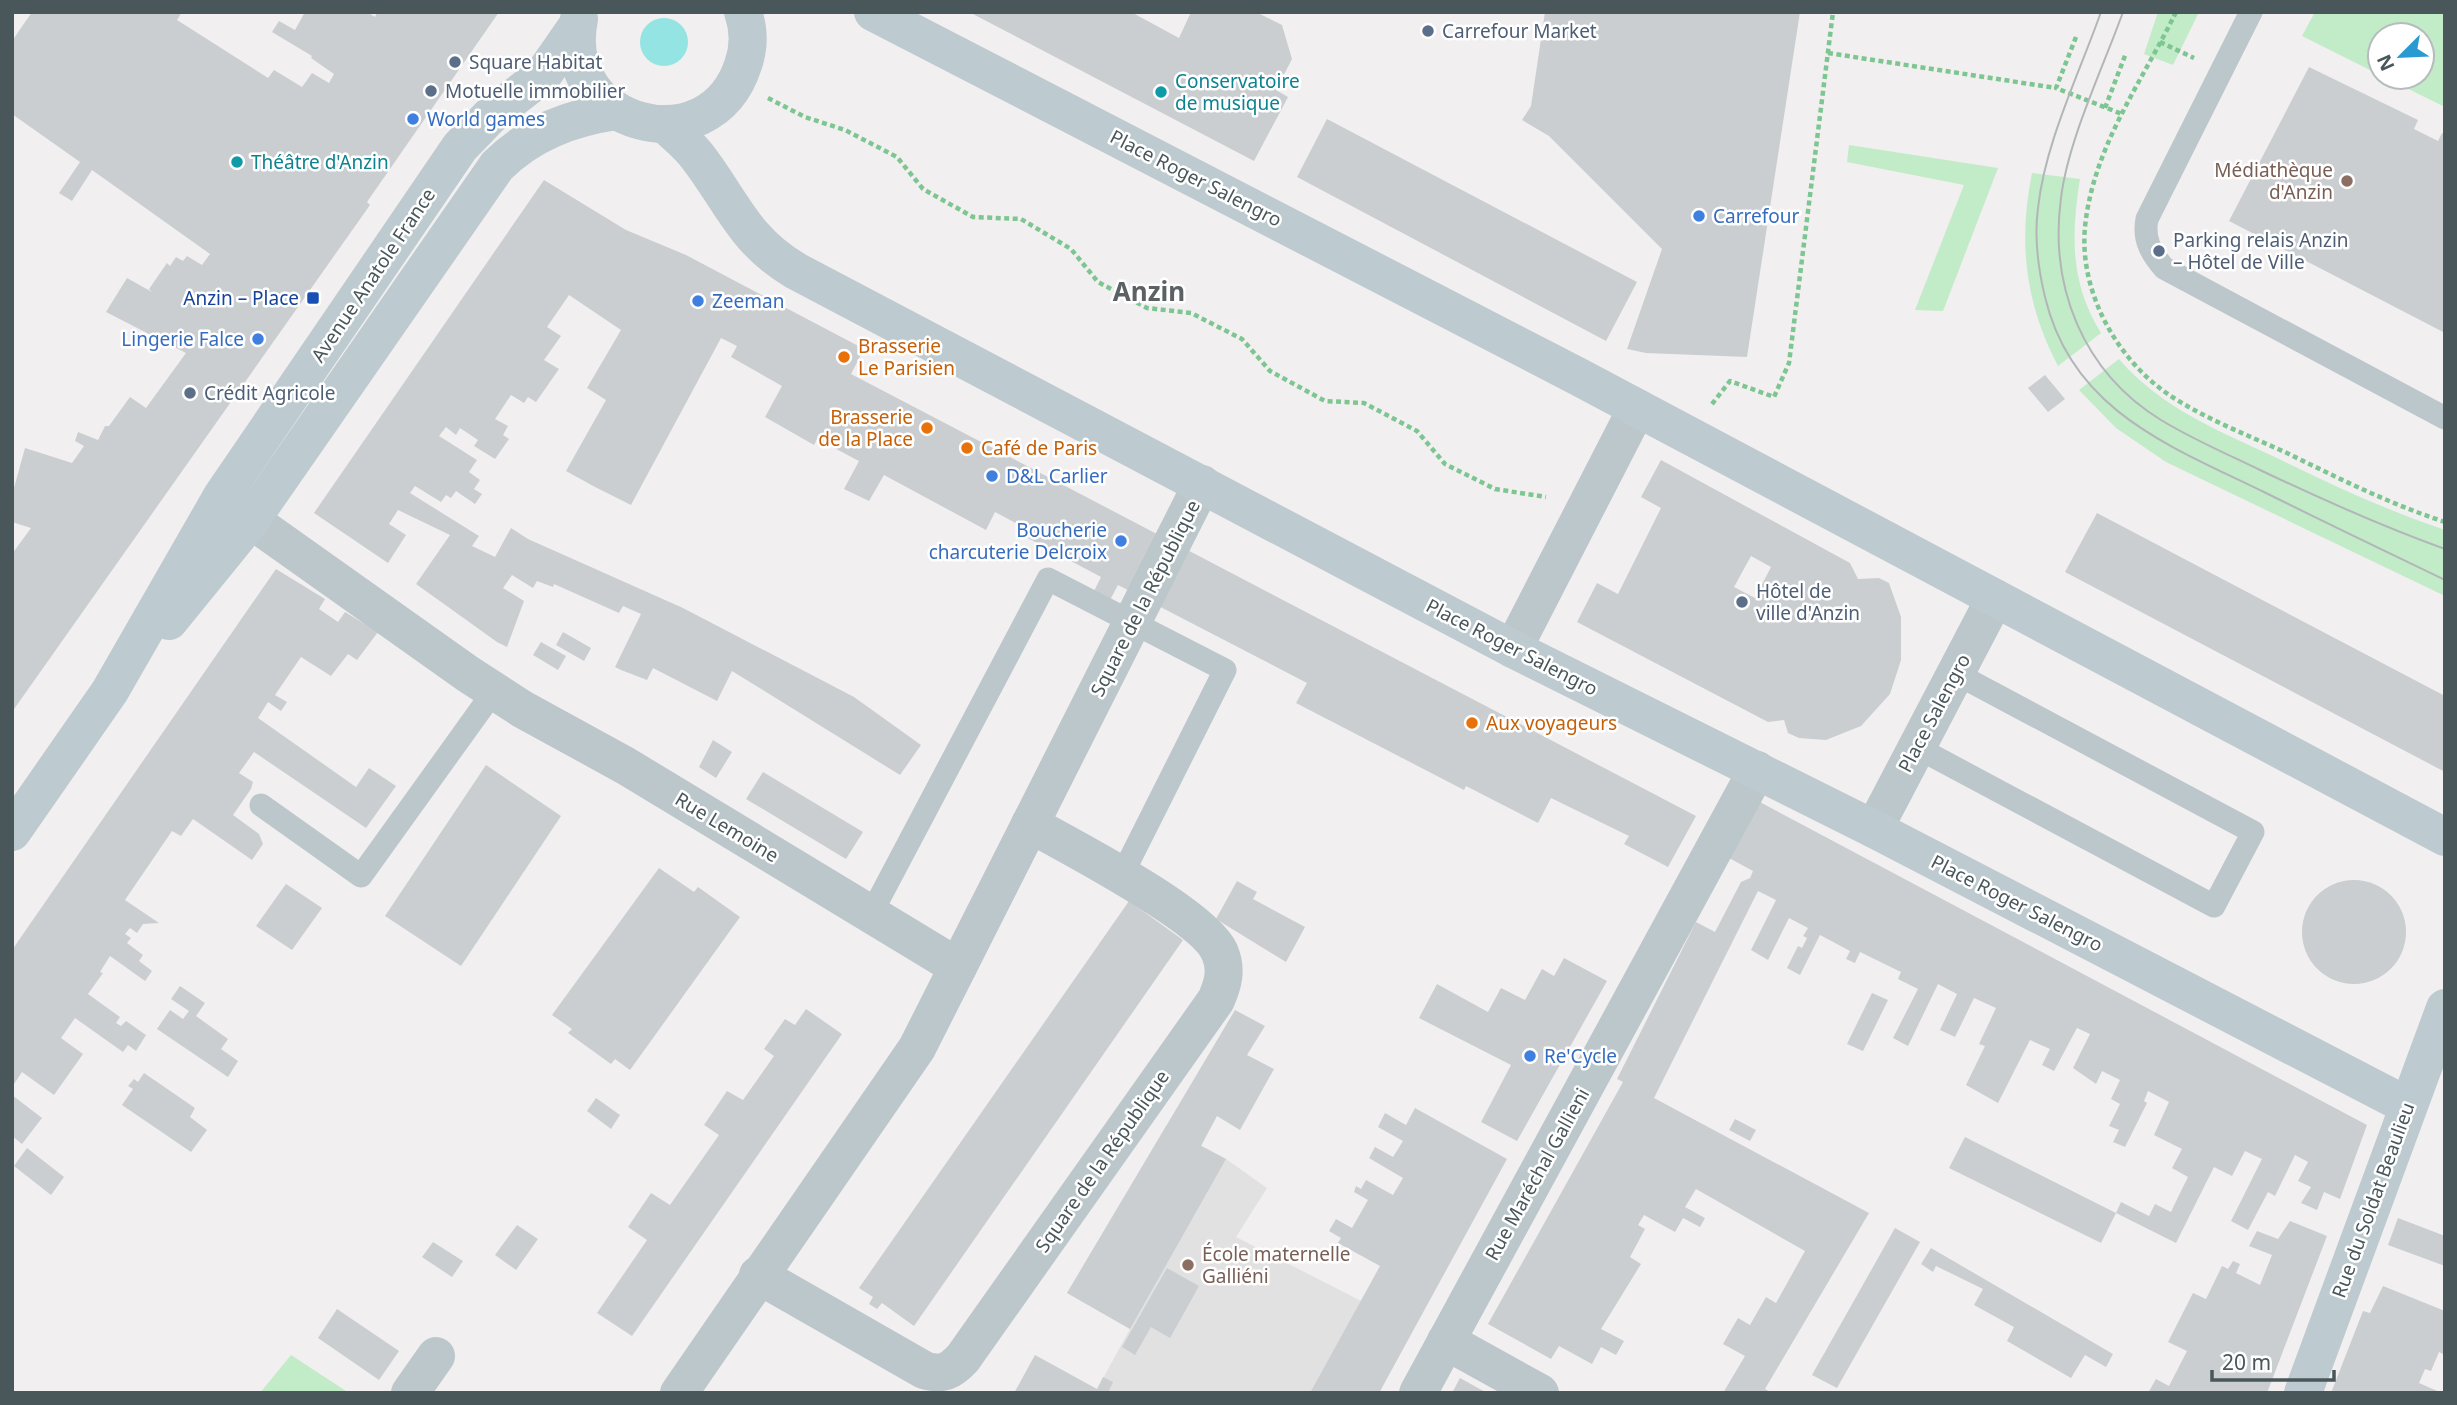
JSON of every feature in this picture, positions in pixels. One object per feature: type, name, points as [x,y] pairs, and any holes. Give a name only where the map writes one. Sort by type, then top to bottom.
[{"type":"street","points":[[579,19],[577,51],[584,74],[597,95],[616,111],[635,120],[666,125],[687,121],[707,112],[724,98],[737,81],[745,60],[748,38],[743,12]]},
{"type":"street","name":"Place Roger Salengro","points":[[873,12],[1687,434],[2445,837]]},
{"type":"street","name":"Avenue Anatole France","points":[[110,691],[222,496],[460,147],[490,116],[543,75],[579,19]]},
{"type":"street","name":"Avenue Anatole France","points":[[12,832],[110,691],[251,520],[497,166],[524,142],[541,133],[576,118],[616,111]]},
{"type":"street","name":"Place Roger Salengro","points":[[666,125],[697,155],[733,213],[779,261],[1513,649],[1874,829],[2408,1106]]},
{"type":"street","points":[[1513,649],[1637,408]]},
{"type":"street","name":"Square de la République","points":[[679,1393],[917,1048],[1202,484]]},
{"type":"street","name":"Rue Lemoine","points":[[251,520],[494,691],[626,765],[958,967]]},
{"type":"street","name":"Place Salengro","points":[[1874,829],[1995,598]]},
{"type":"street","name":"Rue Maréchal Gallieni","points":[[1418,1393],[1757,770]]},
{"type":"street","name":"Square de la République","points":[[758,1275],[924,1370],[942,1373],[964,1358],[1216,1000],[1223,982],[1220,951],[1210,937],[1196,924],[1030,824]]},
{"type":"street","name":"Rue du Soldat Beaulieu","points":[[2303,1393],[2445,1008]]},
{"type":"street","points":[[1446,1341],[1540,1393]]},
{"type":"street","points":[[410,1393],[436,1356]]},
{"type":"lane","points":[[2251,12],[2147,219],[2145,228],[2150,249],[2164,268],[2445,418]]},
{"type":"lane","points":[[871,914],[1048,579],[1225,670],[1121,877]]},
{"type":"lane","points":[[1916,747],[2214,906],[2253,832],[1955,673]]},
{"type":"lane","points":[[261,805],[361,876],[494,691]]},
{"type":"path","points":[[1687,434],[1730,381],[1774,397],[1789,363],[1833,12]]},
{"type":"path","points":[[2176,12],[2122,114],[2096,174],[2085,228],[2087,266],[2095,299],[2121,348],[2150,379],[2180,402],[2370,493],[2445,522]]},
{"type":"path","points":[[2056,88],[2076,37]]},
{"type":"path","points":[[1828,53],[2056,88],[2122,114]]},
{"type":"path","points":[[2105,108],[2126,53]]},
{"type":"path","points":[[737,81],[805,117],[845,130],[897,157],[923,189],[973,217],[1021,219],[1071,249],[1098,282],[1147,308],[1191,313],[1242,339],[1270,371],[1325,401],[1364,403],[1417,431],[1445,464],[1495,489],[1537,493],[1582,513]]},
{"type":"shaded area","name":"École maternelle Galliéni","points":[[1166,1126],[1226,1159],[1267,1188],[1236,1237],[1414,1328],[1379,1393],[1095,1393],[1130,1329],[1067,1293]]},
{"type":"green space","points":[[2158,12],[2199,12],[2173,65],[2144,54]]},
{"type":"green space","points":[[2315,12],[2445,12],[2445,107],[2412,91],[2436,91],[2436,21],[2366,21],[2366,68],[2302,36]]},
{"type":"green space","points":[[1849,145],[1998,168],[1943,311],[1915,310],[1964,185],[1847,162]]},
{"type":"green space","points":[[2032,173],[2080,179],[2075,220],[2078,277],[2083,296],[2101,333],[2058,366],[2038,319],[2027,272],[2026,223]]},
{"type":"green space","points":[[2119,359],[2153,391],[2192,417],[2360,497],[2445,530],[2445,596],[2166,462],[2116,428],[2079,390]]},
{"type":"green space","points":[[291,1355],[349,1393],[260,1393]]},
{"type":"water","points":[[664,18],[673,19],[681,25],[687,33],[687,51],[681,59],[673,65],[664,66],[655,65],[647,59],[641,51],[640,42],[641,33],[647,25],[655,19]]},
{"type":"building","points":[[32,12],[182,12],[177,20],[268,78],[274,70],[302,87],[312,73],[329,83],[334,74],[311,58],[312,56],[272,32],[279,21],[295,30],[305,12],[367,12],[375,17],[377,12],[499,12],[367,202],[370,205],[12,712],[12,554],[31,528],[12,522],[12,495],[25,448],[72,463],[84,446],[75,441],[78,432],[98,440],[105,426],[109,426],[130,397],[146,408],[186,353],[106,312],[127,278],[152,292],[149,289],[167,263],[170,266],[176,257],[183,261],[187,256],[202,265],[210,254],[92,170],[72,201],[59,193],[80,162],[12,114],[12,41]]},
{"type":"building","points":[[969,12],[1131,12],[1179,38],[1191,12],[1256,12],[1282,25],[1292,59],[1276,90],[1288,97],[1254,161]]},
{"type":"building","name":"Carrefour","points":[[1545,12],[1800,12],[1747,357],[1646,353],[1627,349],[1662,249],[1549,136],[1522,120],[1531,106]]},
{"type":"building","name":"Médiathèque d'Anzin","points":[[2309,67],[2418,120],[2414,129],[2438,141],[2442,133],[2445,134],[2445,333],[2229,221]]},
{"type":"building","points":[[1327,119],[1637,282],[1606,341],[1297,177]]},
{"type":"building","points":[[544,180],[626,230],[686,255],[864,349],[851,374],[1696,816],[1668,867],[1624,844],[1629,836],[1551,798],[1538,823],[1466,786],[1464,790],[1296,703],[1307,683],[1118,585],[1110,600],[1094,591],[1101,577],[1024,536],[1027,529],[995,512],[986,530],[884,475],[869,501],[844,489],[859,461],[817,439],[814,445],[765,417],[782,386],[731,357],[737,346],[721,338],[631,505],[595,487],[566,471],[606,400],[587,388],[621,330],[569,295],[547,327],[561,336],[544,360],[559,369],[536,402],[528,397],[524,403],[511,395],[495,419],[508,426],[503,435],[509,439],[495,459],[474,446],[478,440],[460,428],[456,435],[446,427],[439,436],[477,460],[469,472],[480,480],[474,489],[482,494],[475,504],[456,491],[451,498],[446,495],[441,502],[415,486],[410,493],[479,536],[472,546],[495,557],[511,528],[528,539],[683,608],[854,697],[921,745],[900,775],[732,671],[717,701],[653,668],[647,680],[621,670],[615,667],[641,614],[623,606],[619,613],[554,584],[553,587],[537,581],[533,588],[512,575],[503,588],[524,601],[507,647],[497,642],[416,584],[450,535],[398,510],[389,524],[406,535],[388,563],[314,513]]},
{"type":"building","points":[[2045,375],[2065,399],[2048,412],[2028,388]]},
{"type":"building","name":"Hôtel de ville d'Anzin","points":[[1661,460],[1850,563],[1858,579],[1879,578],[1889,583],[1901,617],[1901,660],[1890,694],[1861,726],[1826,740],[1799,738],[1788,733],[1784,720],[1768,722],[1577,622],[1597,583],[1618,594],[1661,508],[1641,497]],"holes":[[[1751,556],[1771,567],[1755,598],[1734,587]]]},
{"type":"building","points":[[2097,513],[2445,696],[2445,772],[2065,572]]},
{"type":"building","points":[[276,569],[325,599],[319,609],[338,622],[345,612],[378,632],[357,660],[348,654],[331,676],[301,657],[275,695],[287,702],[281,711],[268,702],[258,718],[356,787],[369,768],[396,786],[366,828],[254,752],[239,773],[253,782],[251,789],[233,815],[259,834],[263,844],[252,860],[193,819],[181,836],[172,831],[125,900],[159,923],[143,924],[137,933],[130,928],[125,934],[131,938],[127,943],[143,955],[139,961],[152,971],[145,981],[110,956],[100,972],[103,973],[88,994],[120,1017],[116,1023],[121,1026],[126,1021],[146,1035],[136,1051],[128,1045],[123,1052],[75,1018],[61,1038],[83,1054],[54,1095],[22,1072],[12,1087],[12,950]]},
{"type":"building","points":[[563,632],[591,648],[584,661],[556,645]]},
{"type":"building","points":[[541,642],[566,656],[558,670],[533,655]]},
{"type":"building","points":[[713,740],[732,752],[716,778],[699,767]]},
{"type":"building","points":[[486,765],[561,816],[461,966],[385,916]]},
{"type":"building","points":[[763,772],[863,832],[846,859],[746,799]]},
{"type":"building","points":[[1758,801],[2367,1125],[2340,1199],[2324,1192],[2317,1210],[2301,1203],[2311,1187],[2298,1181],[2308,1162],[2295,1155],[2275,1196],[2268,1192],[2248,1230],[2231,1221],[2262,1159],[2245,1151],[2232,1176],[2214,1167],[2176,1243],[2116,1213],[2121,1202],[2149,1216],[2155,1204],[2171,1212],[2188,1177],[2172,1168],[2182,1149],[2154,1135],[2169,1102],[2148,1091],[2144,1101],[2147,1103],[2125,1147],[2113,1142],[2119,1130],[2109,1126],[2120,1104],[2111,1099],[2120,1080],[2102,1071],[2096,1084],[2073,1068],[2090,1034],[2077,1028],[2054,1071],[2042,1065],[2050,1049],[2030,1040],[1998,1103],[1966,1085],[1985,1046],[1979,1044],[1996,1008],[1974,998],[1955,1037],[1940,1030],[1957,994],[1938,984],[1908,1046],[1893,1038],[1918,989],[1898,979],[1901,972],[1860,952],[1855,963],[1846,959],[1850,951],[1820,935],[1800,975],[1787,968],[1798,946],[1802,948],[1807,938],[1803,936],[1808,928],[1789,918],[1768,960],[1751,950],[1776,900],[1758,891],[1654,1098],[1869,1213],[1765,1389],[1772,1393],[1723,1393],[1745,1356],[1723,1344],[1738,1318],[1750,1325],[1766,1297],[1776,1303],[1805,1251],[1696,1189],[1685,1207],[1705,1218],[1700,1227],[1683,1218],[1675,1232],[1644,1215],[1638,1225],[1645,1229],[1630,1257],[1641,1264],[1601,1329],[1624,1341],[1616,1355],[1601,1347],[1592,1364],[1559,1346],[1551,1359],[1488,1324],[1623,1082],[1617,1079],[1696,922],[1715,932],[1741,882],[1750,878],[1753,871],[1729,858]]},
{"type":"building","points":[[659,868],[694,892],[698,887],[740,917],[630,1070],[615,1059],[611,1064],[568,1033],[572,1029],[552,1015]]},
{"type":"building","points":[[2354,880],[2374,884],[2391,895],[2402,912],[2406,932],[2402,952],[2391,969],[2374,980],[2354,984],[2334,980],[2317,969],[2306,952],[2302,932],[2306,912],[2317,895],[2334,884]]},
{"type":"building","points":[[1237,881],[1257,892],[1253,899],[1305,927],[1286,962],[1216,919]]},
{"type":"building","points":[[286,884],[322,908],[292,950],[256,926]]},
{"type":"building","points":[[1129,901],[1183,940],[914,1326],[882,1303],[877,1309],[869,1304],[873,1297],[859,1288]]},
{"type":"building","points":[[1564,958],[1607,981],[1517,1141],[1481,1122],[1511,1065],[1419,1018],[1437,984],[1488,1012],[1501,988],[1525,1000],[1542,969],[1554,976]]},
{"type":"building","points":[[180,986],[205,1003],[196,1016],[228,1039],[221,1049],[238,1061],[228,1077],[157,1029],[170,1010],[183,1019],[189,1011],[171,999]]},
{"type":"building","points":[[1872,993],[1888,1000],[1863,1051],[1847,1044]]},
{"type":"building","points":[[806,1009],[842,1034],[632,1336],[597,1313],[647,1240],[628,1227],[651,1193],[670,1205],[719,1135],[704,1125],[727,1091],[743,1100],[774,1056],[764,1049],[785,1019],[795,1025]]},
{"type":"building","points":[[1235,1010],[1265,1026],[1247,1055],[1274,1069],[1240,1130],[1217,1116],[1201,1146],[1226,1159],[1130,1329],[1067,1293]]},
{"type":"building","points":[[144,1073],[195,1108],[190,1117],[207,1130],[191,1152],[122,1105],[133,1089],[128,1086],[134,1079],[138,1082]]},
{"type":"building","points":[[12,1095],[42,1118],[22,1144],[12,1136]]},
{"type":"building","points":[[596,1098],[620,1115],[611,1129],[587,1111]]},
{"type":"building","points":[[1415,1108],[1507,1159],[1379,1393],[1310,1393],[1380,1266],[1338,1243],[1341,1238],[1329,1231],[1336,1219],[1352,1228],[1368,1200],[1354,1192],[1356,1186],[1361,1189],[1366,1180],[1393,1195],[1403,1178],[1369,1158],[1375,1147],[1393,1157],[1403,1141],[1378,1127],[1385,1113],[1406,1125]]},
{"type":"building","points":[[1735,1119],[1756,1130],[1750,1141],[1729,1130]]},
{"type":"building","points":[[1965,1137],[2116,1213],[2101,1243],[1949,1168]]},
{"type":"building","points":[[27,1148],[64,1177],[51,1195],[14,1166]]},
{"type":"building","points":[[2398,1218],[2445,1236],[2445,1266],[2388,1245]]},
{"type":"building","points":[[2290,1221],[2327,1236],[2267,1393],[2148,1393],[2156,1379],[2169,1386],[2187,1351],[2168,1342],[2193,1293],[2206,1299],[2222,1266],[2228,1269],[2233,1261],[2240,1264],[2236,1273],[2260,1285],[2272,1255],[2249,1246],[2257,1231],[2278,1239]]},
{"type":"building","points":[[517,1225],[538,1239],[516,1270],[495,1255]]},
{"type":"building","points":[[1895,1228],[1920,1242],[1837,1388],[1812,1375]]},
{"type":"building","points":[[433,1242],[463,1261],[452,1277],[422,1257]]},
{"type":"building","points":[[1931,1248],[2113,1354],[2106,1367],[2085,1355],[2071,1378],[2007,1341],[2014,1327],[1974,1305],[1983,1289],[1936,1266],[1933,1272],[1921,1264]]},
{"type":"building","points":[[1167,1268],[1199,1286],[1170,1338],[1151,1327],[1135,1355],[1122,1347]]},
{"type":"building","points":[[2383,1286],[2445,1311],[2445,1355],[2439,1352],[2431,1371],[2425,1369],[2419,1383],[2442,1393],[2331,1393],[2363,1311],[2370,1313]]},
{"type":"building","points":[[337,1309],[399,1351],[379,1380],[318,1338]]},
{"type":"building","points":[[1035,1355],[1097,1389],[1103,1377],[1113,1382],[1109,1391],[1112,1393],[1014,1393]]},
{"type":"building","points":[[1460,1378],[1487,1393],[1452,1393]]},
{"type":"tram line","points":[[2101,12],[2055,134],[2042,183],[2036,230],[2045,297],[2058,336],[2077,369],[2101,397],[2129,420],[2161,440],[2445,580]]},
{"type":"tram line","points":[[2123,12],[2078,128],[2061,198],[2059,231],[2067,295],[2077,324],[2092,352],[2111,378],[2134,400],[2173,427],[2328,502],[2445,549]]},
{"type":"place","name":"Carrefour Market","points":[[1428,31]]},
{"type":"place","name":"Square Habitat","points":[[455,62]]},
{"type":"place","name":"Motuelle immobilier","points":[[431,91]]},
{"type":"place","name":"Conservatoire de musique","points":[[1161,92]]},
{"type":"place","name":"World games","points":[[413,119]]},
{"type":"place","name":"Théâtre d'Anzin","points":[[237,162]]},
{"type":"place","name":"Médiathèque d'Anzin","points":[[2347,181]]},
{"type":"place","name":"Carrefour","points":[[1699,216]]},
{"type":"place","name":"Parking relais Anzin – Hôtel de Ville","points":[[2159,251]]},
{"type":"place","name":"Anzin – Place","points":[[313,298]]},
{"type":"place","name":"Zeeman","points":[[698,301]]},
{"type":"place","name":"Lingerie Falce","points":[[258,339]]},
{"type":"place","name":"Brasserie Le Parisien","points":[[844,357]]},
{"type":"place","name":"Crédit Agricole","points":[[190,393]]},
{"type":"place","name":"Brasserie de la Place","points":[[927,428]]},
{"type":"place","name":"Café de Paris","points":[[967,448]]},
{"type":"place","name":"D&L Carlier","points":[[992,476]]},
{"type":"place","name":"Boucherie charcuterie Delcroix","points":[[1121,541]]},
{"type":"place","name":"Hôtel de ville d'Anzin","points":[[1742,602]]},
{"type":"place","name":"Aux voyageurs","points":[[1472,723]]},
{"type":"place","name":"Re'Cycle","points":[[1530,1056]]},
{"type":"place","name":"École maternelle Galliéni","points":[[1188,1265]]},
{"type":"district","name":"Anzin","points":[[1149,292]]}]
